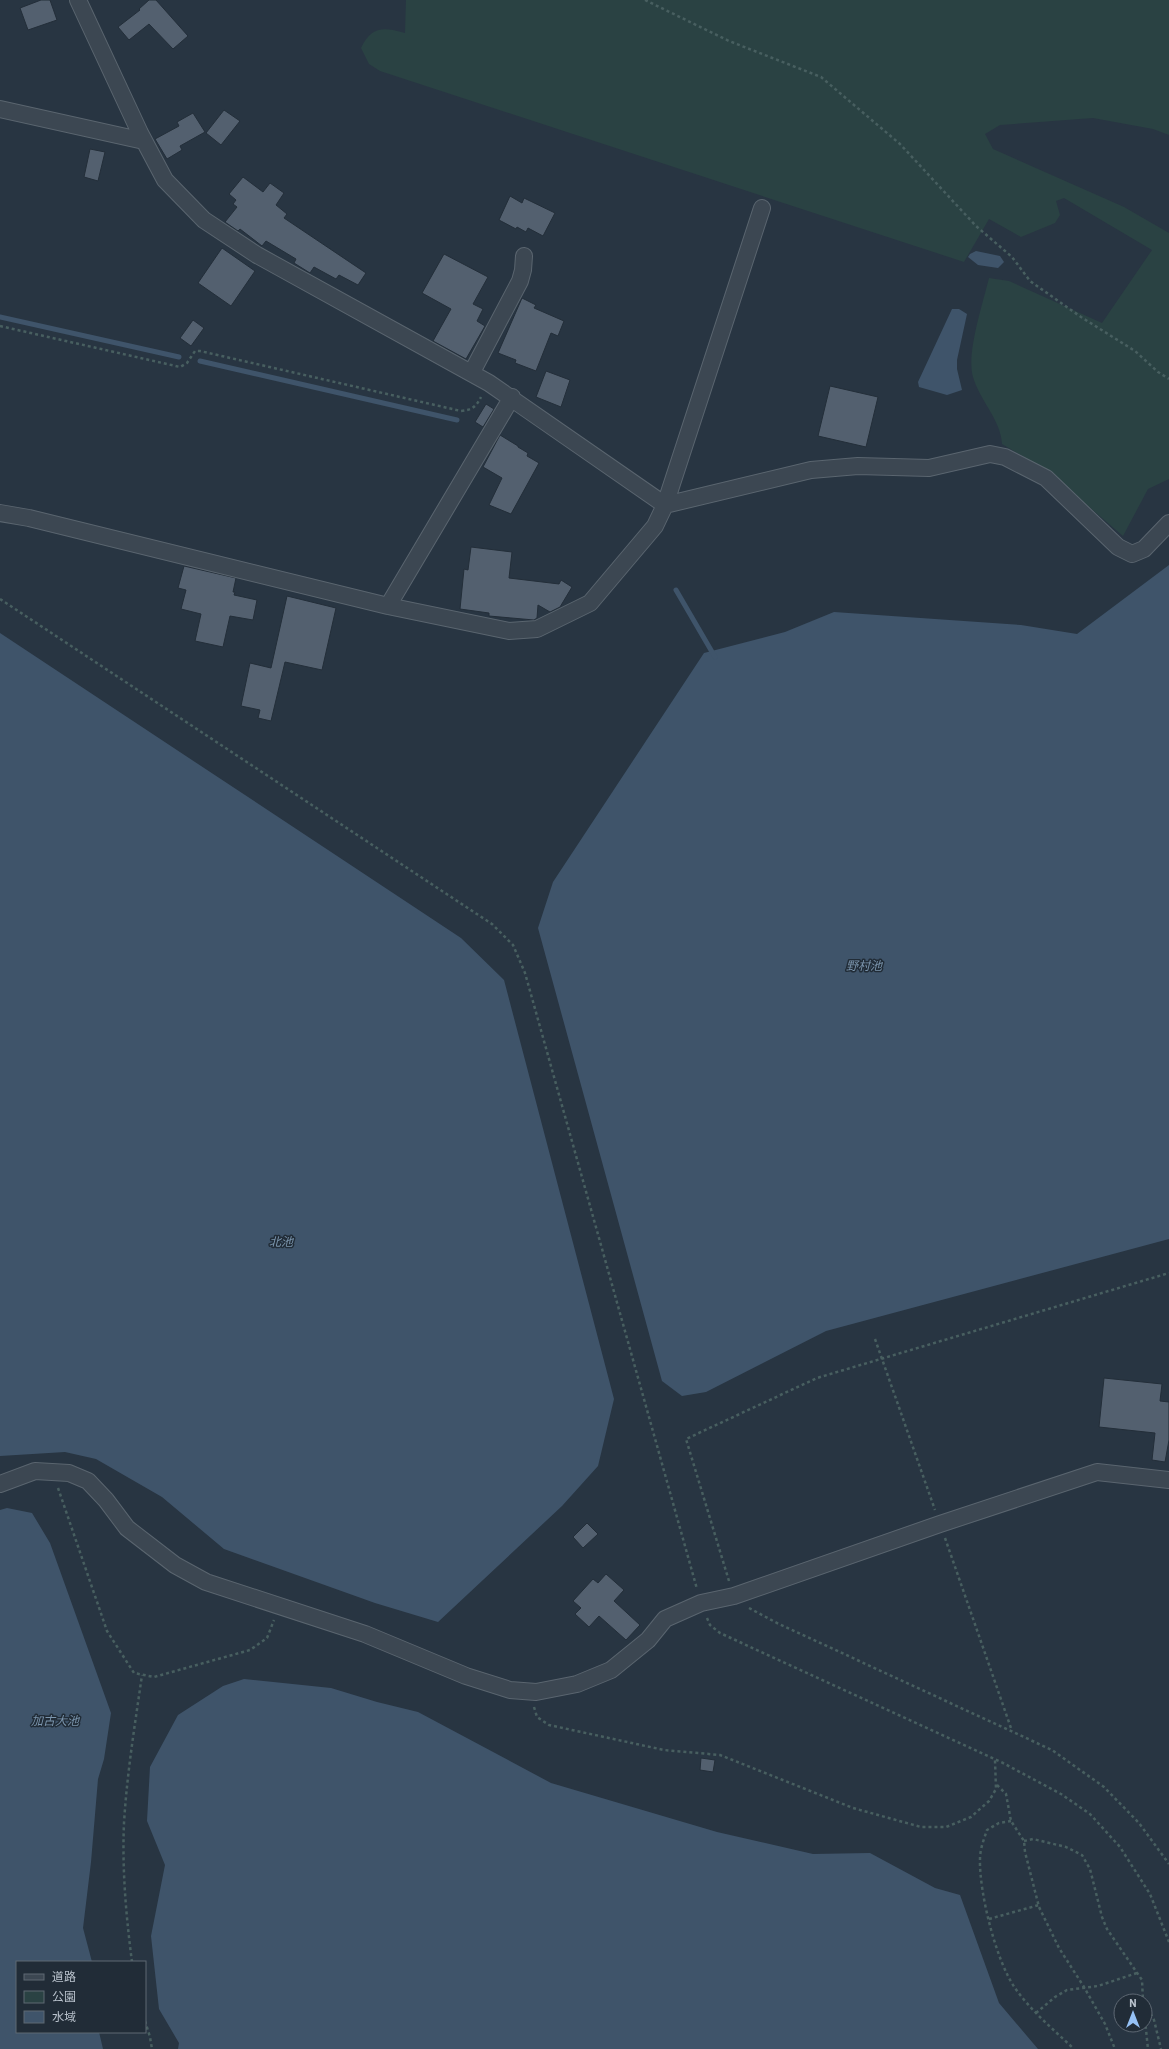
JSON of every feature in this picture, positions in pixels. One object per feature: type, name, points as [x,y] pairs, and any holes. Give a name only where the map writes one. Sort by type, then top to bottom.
[{"type":"street","points":[[78,0],[144,141],[165,180],[204,220],[257,255],[489,382],[665,505],[811,470],[858,466],[929,468],[990,454],[1006,457],[1046,478],[1118,546],[1132,554],[1144,549],[1169,523]]},
{"type":"street","points":[[0,110],[144,141]]},
{"type":"street","points":[[0,513],[29,518],[388,606],[509,631],[537,629],[590,603],[655,526],[665,505],[762,208]]},
{"type":"street","points":[[472,372],[520,281],[523,270],[524,256]]},
{"type":"street","points":[[388,606],[512,397]]},
{"type":"street","points":[[3,1483],[36,1471],[69,1473],[88,1481],[106,1500],[127,1528],[175,1565],[206,1582],[365,1634],[466,1676],[510,1690],[536,1692],[577,1684],[612,1670],[648,1640],[665,1619],[700,1603],[734,1596],[940,1524],[1097,1472],[1169,1480]]},
{"type":"path","points":[[645,0],[729,41],[821,77],[900,144],[976,226],[1012,257],[1030,281],[1081,317],[1135,351],[1158,372],[1169,379]]},
{"type":"path","points":[[0,326],[180,367],[187,362],[195,351],[200,351],[460,411],[470,410],[476,405],[489,382]]},
{"type":"path","points":[[0,599],[492,924],[513,945],[525,973],[700,1603],[710,1625],[720,1633],[995,1759],[1061,1794],[1090,1814],[1120,1847],[1150,1894],[1169,1942]]},
{"type":"path","points":[[1169,1273],[817,1378],[686,1439],[734,1596],[742,1604],[777,1623],[1052,1750],[1104,1787],[1139,1823],[1169,1864]]},
{"type":"path","points":[[54,1472],[107,1631],[134,1673],[154,1677],[250,1650],[267,1638],[279,1606]]},
{"type":"path","points":[[132,1961],[126,1915],[124,1824],[129,1760],[142,1675]]},
{"type":"path","points":[[536,1692],[532,1702],[537,1717],[549,1725],[664,1750],[720,1755],[853,1808],[921,1827],[946,1827],[971,1817],[989,1800],[996,1788],[995,1759]]},
{"type":"path","points":[[996,1784],[1006,1794],[1011,1821],[1024,1841],[1025,1852],[1039,1905],[1059,1948],[1105,2024],[1114,2048],[1110,2049]]},
{"type":"path","points":[[1011,1821],[999,1824],[987,1830],[980,1859],[984,1897],[1000,1959],[1013,1986],[1036,2013],[1074,2049]]},
{"type":"path","points":[[1024,1841],[1033,1839],[1066,1847],[1082,1855],[1090,1869],[1102,1917],[1107,1929],[1142,1980],[1143,1993]]},
{"type":"path","points":[[989,1919],[1039,1905]]},
{"type":"path","points":[[1036,2013],[1055,1997],[1067,1990],[1098,1986],[1137,1973]]},
{"type":"path","points":[[1153,2018],[1161,2049]]},
{"type":"path","points":[[146,2024],[152,2049]]},
{"type":"path","points":[[1146,2033],[1148,2049]]},
{"type":"green space","points":[[406,0],[1169,0],[1169,135],[1153,129],[1093,118],[1000,125],[985,134],[993,149],[1124,207],[1169,233],[1169,479],[1148,489],[1123,536],[1046,470],[1002,444],[998,427],[976,386],[971,367],[973,342],[989,278],[1009,281],[1102,323],[1152,250],[1064,198],[1056,201],[1060,215],[1055,223],[1021,237],[989,219],[964,262],[380,71],[369,64],[361,48],[369,36],[379,30],[384,29],[405,33]]},
{"type":"water","points":[[976,251],[1000,256],[1004,262],[998,268],[978,265],[968,257]]},
{"type":"water","points":[[952,309],[959,309],[967,314],[957,360],[957,369],[962,390],[947,395],[919,387],[918,382]]},
{"type":"water","name":"野村池","points":[[1169,565],[1169,1239],[826,1331],[706,1392],[682,1396],[662,1381],[538,928],[553,882],[704,653],[785,632],[834,612],[1021,625],[1077,634]]},
{"type":"water","name":"北池","points":[[0,633],[461,938],[504,980],[614,1399],[598,1466],[562,1506],[438,1622],[375,1603],[224,1549],[162,1497],[96,1459],[65,1452],[0,1456]]},
{"type":"water","name":"加古大池","points":[[7,1508],[32,1513],[50,1543],[111,1713],[104,1759],[98,1779],[91,1862],[83,1928],[92,1961],[16,1961],[16,2033],[99,2033],[103,2049],[0,2049],[0,1510]]},
{"type":"water","points":[[244,1679],[331,1688],[377,1702],[418,1712],[551,1783],[717,1832],[813,1854],[870,1853],[935,1888],[960,1895],[999,2003],[1038,2049],[178,2049],[179,2043],[159,2009],[151,1936],[165,1865],[147,1821],[150,1767],[178,1715],[223,1686]]},
{"type":"building","points":[[41,0],[50,0],[57,20],[28,30],[20,8]]},
{"type":"building","points":[[149,0],[156,0],[188,36],[173,49],[149,24],[129,40],[118,27],[140,10],[139,9]]},
{"type":"building","points":[[224,110],[240,121],[221,145],[206,133]]},
{"type":"building","points":[[193,113],[205,132],[180,146],[182,150],[167,159],[155,139],[179,126],[177,122]]},
{"type":"building","points":[[90,149],[105,152],[98,181],[84,177]]},
{"type":"building","points":[[243,177],[263,192],[270,183],[284,193],[276,205],[287,214],[284,218],[366,273],[358,285],[339,275],[336,279],[314,267],[310,273],[294,263],[296,259],[266,241],[262,246],[240,229],[238,231],[225,222],[237,207],[233,204],[236,200],[229,194]]},
{"type":"building","points":[[510,196],[522,203],[524,198],[555,213],[543,236],[528,228],[526,232],[517,227],[516,229],[499,220]]},
{"type":"building","points":[[222,248],[255,271],[231,306],[198,283]]},
{"type":"building","points":[[444,254],[488,277],[473,304],[483,309],[477,321],[485,326],[466,359],[433,341],[451,309],[422,293]]},
{"type":"building","points":[[522,298],[536,305],[534,308],[564,321],[558,336],[551,333],[536,371],[515,363],[516,360],[498,353]]},
{"type":"building","points":[[193,320],[204,328],[191,346],[180,338]]},
{"type":"building","points":[[546,371],[570,380],[561,407],[536,397]]},
{"type":"building","points":[[830,386],[878,397],[866,447],[818,436]]},
{"type":"building","points":[[486,404],[494,409],[483,427],[475,422]]},
{"type":"building","points":[[500,435],[528,453],[527,456],[539,463],[511,514],[489,505],[502,478],[483,467]]},
{"type":"building","points":[[471,547],[512,552],[509,578],[559,584],[561,580],[572,587],[560,607],[550,612],[538,605],[537,618],[534,620],[489,616],[489,613],[460,609],[464,569],[468,570]]},
{"type":"building","points":[[184,566],[236,578],[233,592],[235,592],[234,595],[257,600],[253,620],[230,616],[223,647],[195,641],[201,614],[181,609],[186,590],[178,588]]},
{"type":"building","points":[[287,596],[336,608],[322,670],[285,662],[271,721],[258,718],[260,710],[241,706],[250,663],[271,668]]},
{"type":"building","points":[[1104,1378],[1162,1384],[1160,1401],[1169,1402],[1169,1440],[1165,1462],[1152,1460],[1155,1433],[1099,1427]]},
{"type":"building","points":[[587,1523],[598,1534],[583,1548],[573,1537]]},
{"type":"building","points":[[606,1574],[624,1590],[614,1601],[640,1625],[626,1640],[599,1616],[589,1627],[575,1614],[581,1608],[573,1601],[593,1579],[598,1583]]},
{"type":"building","points":[[701,1758],[715,1760],[713,1772],[700,1770]]},
{"type":"waterway","points":[[0,317],[179,357]]},
{"type":"waterway","points":[[200,361],[457,420]]},
{"type":"waterway","points":[[676,590],[715,657]]}]
